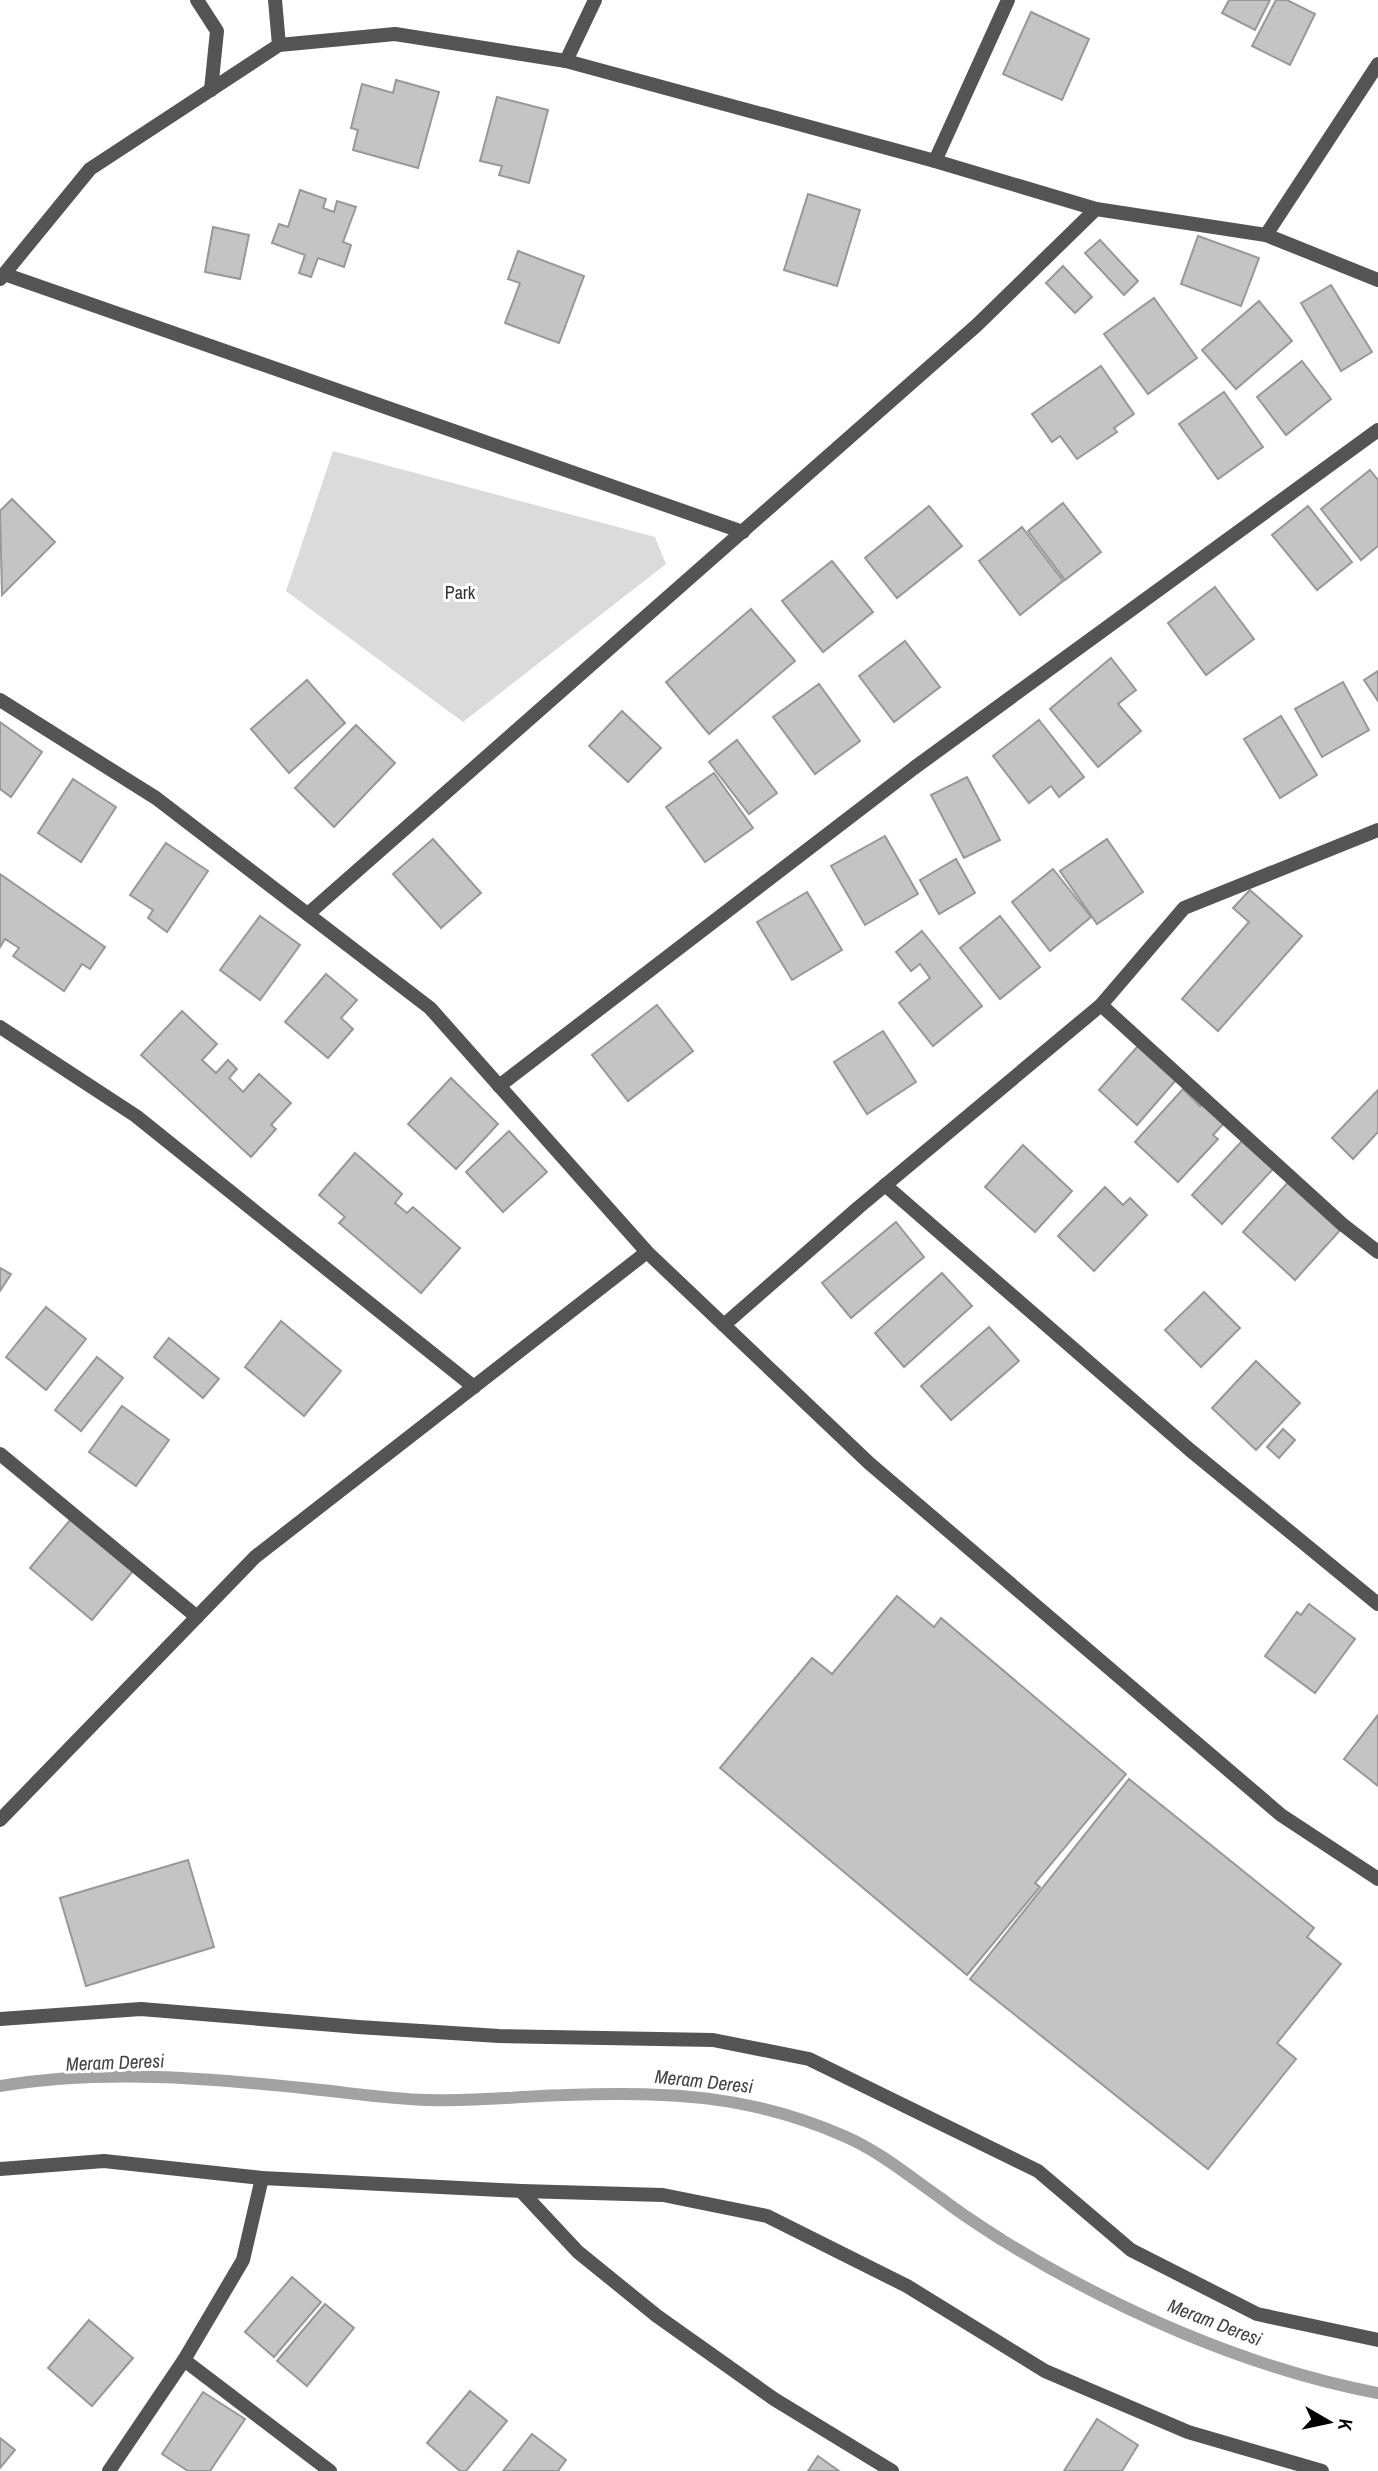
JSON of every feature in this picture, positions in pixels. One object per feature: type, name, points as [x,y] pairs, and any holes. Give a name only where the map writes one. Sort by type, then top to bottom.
[{"type":"street","points":[[197,0],[217,32],[211,90]]},
{"type":"street","points":[[275,0],[279,45]]},
{"type":"street","points":[[566,61],[594,0]]},
{"type":"street","points":[[934,160],[1007,0]]},
{"type":"street","points":[[743,531],[2,277],[90,169],[279,45],[395,34],[566,61],[934,160],[1096,209],[1266,235],[1378,280]]},
{"type":"street","points":[[1266,235],[1378,64]]},
{"type":"street","points":[[308,914],[977,325],[1096,209]]},
{"type":"street","points":[[499,1086],[903,776],[1378,430]]},
{"type":"street","points":[[0,700],[156,798],[430,1008],[647,1252],[869,1463],[1281,1815],[1378,1880]]},
{"type":"street","points":[[724,1325],[885,1185],[1101,1005],[1184,908],[1378,830]]},
{"type":"street","points":[[1101,1005],[1342,1224],[1378,1252]]},
{"type":"street","points":[[0,1027],[136,1116],[474,1387]]},
{"type":"street","points":[[885,1185],[1190,1450],[1378,1604]]},
{"type":"street","points":[[0,1819],[255,1557],[647,1252]]},
{"type":"street","points":[[0,1454],[197,1617]]},
{"type":"street","points":[[0,2019],[141,2010],[499,2036],[713,2040],[809,2059],[1038,2171],[1130,2250],[1257,2314],[1378,2340]]},
{"type":"street","points":[[0,2169],[104,2161],[262,2178],[522,2191],[663,2194],[767,2216],[907,2286],[1045,2371],[1188,2432],[1322,2471]]},
{"type":"street","points":[[109,2471],[184,2360],[243,2260],[262,2178]]},
{"type":"street","points":[[522,2191],[578,2252],[657,2316],[774,2399],[892,2471]]},
{"type":"street","points":[[184,2360],[330,2471]]},
{"type":"green space","name":"Park","points":[[333,451],[655,537],[666,564],[463,722],[286,591]]},
{"type":"building","points":[[1229,0],[1270,0],[1255,30],[1222,13]]},
{"type":"building","points":[[1276,0],[1287,0],[1315,14],[1290,65],[1252,46]]},
{"type":"building","points":[[1031,12],[1089,39],[1062,100],[1003,74]]},
{"type":"building","points":[[396,80],[439,92],[418,168],[353,150],[358,130],[351,128],[362,84],[393,93]]},
{"type":"building","points":[[497,97],[548,110],[529,183],[499,175],[502,166],[480,161]]},
{"type":"building","points":[[300,190],[326,199],[323,208],[334,212],[337,201],[356,207],[343,242],[351,245],[344,267],[318,258],[311,277],[299,273],[305,255],[272,243],[279,224],[288,227]]},
{"type":"building","points":[[808,194],[860,210],[837,286],[784,270]]},
{"type":"building","points":[[213,227],[249,235],[240,279],[205,272]]},
{"type":"building","points":[[1198,236],[1259,258],[1241,306],[1181,284]]},
{"type":"building","points":[[1100,240],[1138,281],[1124,295],[1085,253]]},
{"type":"building","points":[[518,251],[584,276],[559,343],[505,323],[520,283],[508,279]]},
{"type":"building","points":[[1063,266],[1092,297],[1075,313],[1046,283]]},
{"type":"building","points":[[1331,285],[1372,352],[1341,371],[1301,303]]},
{"type":"building","points":[[1154,298],[1197,358],[1148,394],[1104,334]]},
{"type":"building","points":[[1259,301],[1292,341],[1236,389],[1202,350]]},
{"type":"building","points":[[1302,361],[1331,399],[1286,435],[1257,397]]},
{"type":"building","points":[[1101,366],[1134,414],[1114,428],[1117,432],[1077,459],[1060,436],[1052,442],[1032,414]]},
{"type":"building","points":[[1224,392],[1263,447],[1218,479],[1179,424]]},
{"type":"building","points":[[1370,470],[1378,480],[1378,546],[1361,560],[1321,509]]},
{"type":"building","points":[[12,499],[55,542],[2,595],[0,511]]},
{"type":"building","points":[[1063,503],[1101,552],[1065,580],[1028,531]]},
{"type":"building","points":[[929,506],[962,546],[897,598],[865,558]]},
{"type":"building","points":[[1308,506],[1352,562],[1317,590],[1272,535]]},
{"type":"building","points":[[1022,527],[1063,581],[1020,615],[979,561]]},
{"type":"building","points":[[832,561],[873,612],[823,652],[782,601]]},
{"type":"building","points":[[1215,587],[1254,639],[1206,675],[1168,623]]},
{"type":"building","points":[[751,609],[795,661],[709,734],[666,682]]},
{"type":"building","points":[[905,641],[940,687],[894,722],[859,676]]},
{"type":"building","points":[[1111,658],[1136,690],[1118,704],[1141,731],[1098,767],[1050,709]]},
{"type":"building","points":[[1378,671],[1378,701],[1364,680]]},
{"type":"building","points":[[307,680],[345,723],[289,773],[251,729]]},
{"type":"building","points":[[1343,682],[1369,730],[1322,757],[1295,709]]},
{"type":"building","points":[[819,684],[860,741],[815,774],[773,717]]},
{"type":"building","points":[[622,711],[661,748],[628,782],[589,746]]},
{"type":"building","points":[[1281,716],[1317,775],[1280,798],[1244,739]]},
{"type":"building","points":[[1039,720],[1084,777],[1059,797],[1051,786],[1029,803],[993,756]]},
{"type":"building","points":[[0,722],[42,752],[11,797],[0,789]]},
{"type":"building","points":[[356,725],[395,763],[334,827],[295,788]]},
{"type":"building","points":[[737,740],[777,793],[749,814],[709,762]]},
{"type":"building","points":[[714,773],[753,828],[705,862],[666,807]]},
{"type":"building","points":[[967,777],[1000,840],[964,858],[931,795]]},
{"type":"building","points":[[73,779],[116,807],[81,862],[38,833]]},
{"type":"building","points":[[885,836],[918,894],[865,925],[831,866]]},
{"type":"building","points":[[433,839],[481,893],[441,928],[393,874]]},
{"type":"building","points":[[1107,839],[1143,892],[1097,924],[1060,871]]},
{"type":"building","points":[[166,843],[208,871],[167,932],[148,918],[153,910],[130,895]]},
{"type":"building","points":[[956,859],[975,893],[939,914],[920,880]]},
{"type":"building","points":[[1053,869],[1091,917],[1050,951],[1012,902]]},
{"type":"building","points":[[0,874],[105,947],[90,969],[82,964],[64,991],[13,956],[19,948],[5,939],[0,947]]},
{"type":"building","points":[[1250,890],[1302,936],[1218,1031],[1182,999],[1249,922],[1233,908]]},
{"type":"building","points":[[807,892],[842,950],[792,980],[757,922]]},
{"type":"building","points":[[260,916],[300,945],[260,1000],[220,970]]},
{"type":"building","points":[[1000,916],[1040,967],[1000,999],[960,948]]},
{"type":"building","points":[[922,931],[982,1006],[933,1046],[899,1003],[930,978],[920,964],[911,971],[896,952]]},
{"type":"building","points":[[326,974],[357,1000],[341,1018],[353,1029],[328,1058],[285,1022]]},
{"type":"building","points":[[657,1005],[693,1051],[628,1101],[592,1055]]},
{"type":"building","points":[[182,1011],[217,1044],[202,1060],[216,1073],[228,1060],[237,1069],[229,1078],[243,1092],[259,1074],[291,1103],[271,1125],[276,1129],[251,1157],[141,1055]]},
{"type":"building","points":[[883,1031],[916,1082],[867,1114],[834,1062]]},
{"type":"building","points":[[1138,1046],[1176,1080],[1137,1125],[1099,1090]]},
{"type":"building","points":[[451,1078],[498,1124],[456,1169],[408,1124]]},
{"type":"building","points":[[1183,1089],[1200,1106],[1205,1101],[1226,1121],[1213,1135],[1218,1139],[1178,1182],[1135,1142]]},
{"type":"building","points":[[1378,1090],[1378,1132],[1353,1159],[1332,1138]]},
{"type":"building","points":[[509,1131],[547,1172],[503,1212],[466,1172]]},
{"type":"building","points":[[1242,1141],[1273,1169],[1222,1224],[1192,1195]]},
{"type":"building","points":[[1023,1145],[1072,1191],[1035,1232],[985,1187]]},
{"type":"building","points":[[355,1153],[402,1194],[395,1203],[407,1213],[413,1207],[460,1248],[421,1293],[339,1223],[345,1217],[319,1195]]},
{"type":"building","points":[[1291,1179],[1343,1227],[1295,1280],[1243,1232]]},
{"type":"building","points":[[1105,1187],[1123,1205],[1130,1198],[1147,1215],[1094,1271],[1058,1236]]},
{"type":"building","points":[[896,1222],[924,1257],[851,1318],[822,1283]]},
{"type":"building","points":[[0,1268],[11,1274],[0,1291]]},
{"type":"building","points":[[942,1273],[972,1306],[904,1367],[875,1333]]},
{"type":"building","points":[[1204,1292],[1240,1328],[1201,1367],[1165,1330]]},
{"type":"building","points":[[46,1307],[86,1339],[46,1390],[6,1357]]},
{"type":"building","points":[[281,1321],[341,1371],[304,1416],[245,1367]]},
{"type":"building","points":[[989,1327],[1019,1361],[951,1420],[921,1386]]},
{"type":"building","points":[[169,1338],[219,1379],[203,1398],[154,1357]]},
{"type":"building","points":[[97,1357],[123,1378],[81,1431],[55,1410]]},
{"type":"building","points":[[1256,1361],[1300,1403],[1256,1450],[1212,1408]]},
{"type":"building","points":[[122,1406],[169,1440],[136,1486],[89,1452]]},
{"type":"building","points":[[1283,1429],[1295,1440],[1279,1458],[1267,1447]]},
{"type":"building","points":[[71,1519],[133,1571],[92,1620],[30,1568]]},
{"type":"building","points":[[897,1596],[934,1627],[941,1618],[1126,1774],[1035,1883],[1040,1887],[967,1975],[720,1768],[812,1658],[832,1674]]},
{"type":"building","points":[[1309,1604],[1355,1639],[1315,1693],[1265,1656],[1297,1612],[1301,1615]]},
{"type":"building","points":[[1378,1715],[1378,1786],[1344,1759]]},
{"type":"building","points":[[1129,1779],[1314,1928],[1307,1937],[1341,1964],[1277,2043],[1296,2059],[1208,2169],[970,1979]]},
{"type":"building","points":[[188,1860],[214,1947],[86,1986],[60,1898]]},
{"type":"building","points":[[292,2277],[321,2302],[274,2357],[245,2332]]},
{"type":"building","points":[[325,2304],[354,2328],[307,2386],[277,2361]]},
{"type":"building","points":[[89,2320],[133,2358],[92,2406],[48,2368]]},
{"type":"building","points":[[470,2391],[507,2421],[466,2471],[460,2471],[427,2443]]},
{"type":"building","points":[[203,2392],[245,2419],[210,2471],[188,2471],[162,2454]]},
{"type":"building","points":[[1097,2419],[1138,2445],[1122,2471],[1064,2471]]},
{"type":"building","points":[[532,2434],[566,2460],[558,2471],[503,2471]]},
{"type":"building","points":[[0,2438],[15,2450],[0,2468]]},
{"type":"building","points":[[818,2456],[839,2471],[808,2471]]},
{"type":"waterway","name":"Meram Deresi","points":[[0,2086],[78,2078],[156,2077],[413,2099],[463,2100],[639,2094],[674,2095],[742,2104],[809,2122],[858,2142],[1002,2240],[1090,2290],[1136,2312],[1232,2352],[1281,2369],[1378,2393]]}]
